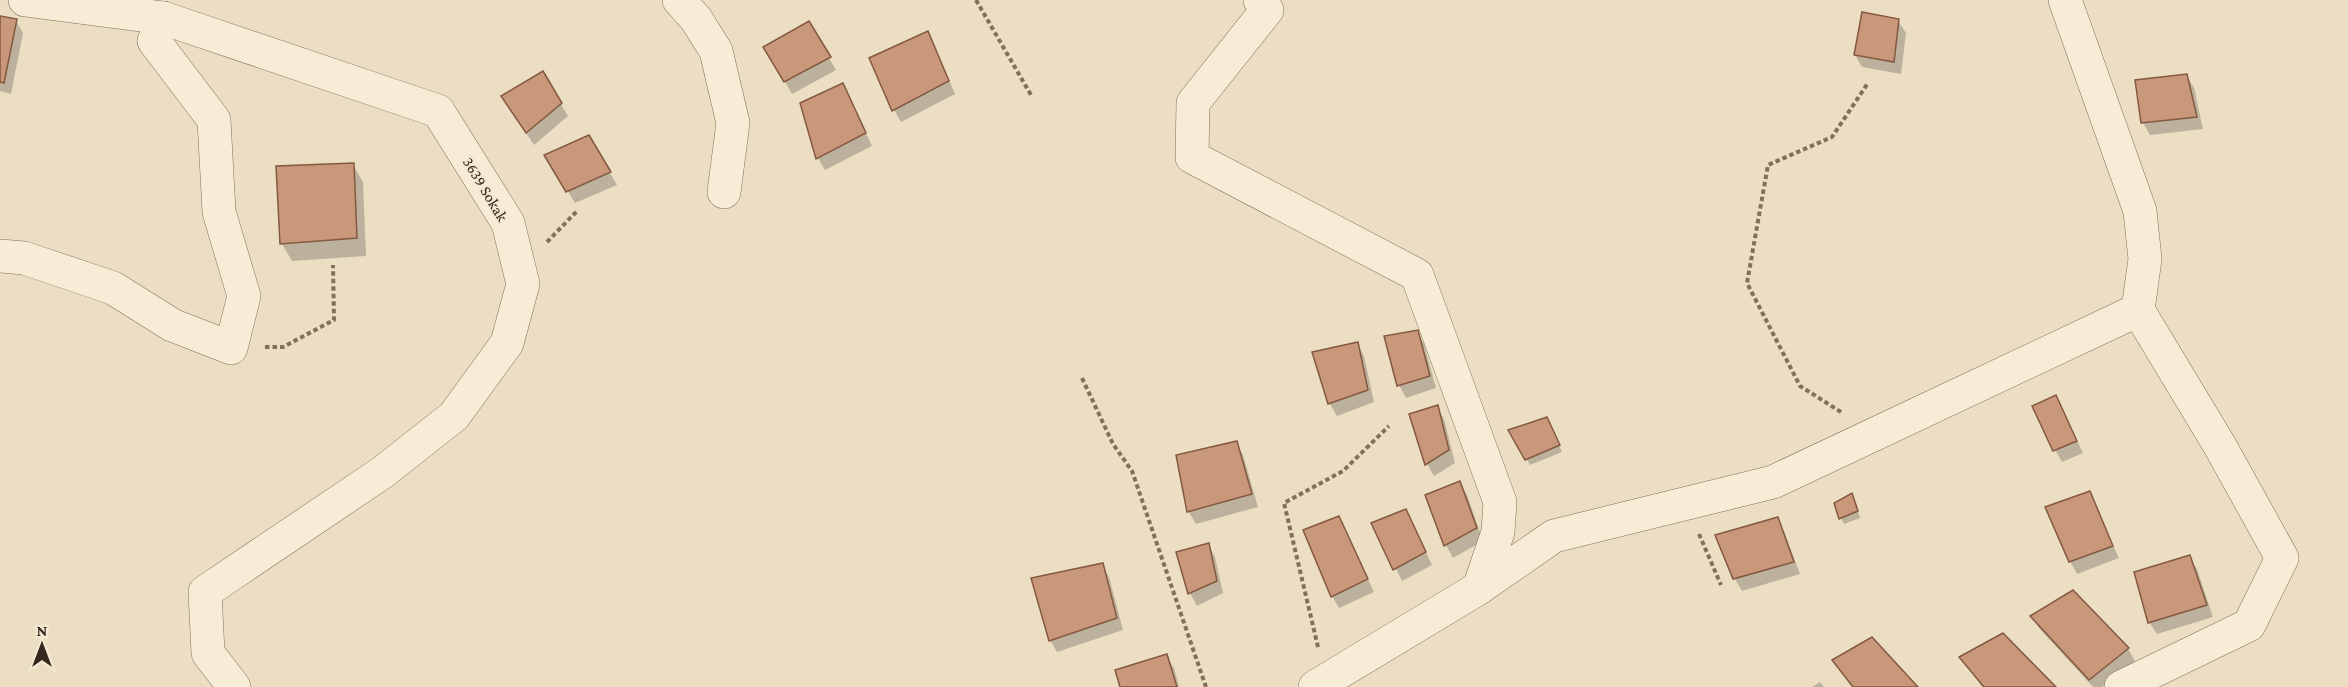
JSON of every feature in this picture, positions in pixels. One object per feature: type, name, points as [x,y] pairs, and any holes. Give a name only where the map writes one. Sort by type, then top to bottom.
[{"type":"street","name":"3639 Sokak","points":[[26,0],[163,18],[438,111],[508,223],[523,284],[507,343],[454,416],[383,472],[205,592],[208,653],[234,687]]},
{"type":"street","points":[[679,0],[696,19],[716,51],[733,123],[724,192]]},
{"type":"street","points":[[1260,0],[1266,10],[1193,103],[1192,157],[1417,275],[1500,502],[1498,532],[1479,588]]},
{"type":"street","points":[[2065,0],[2140,211],[2145,259],[2138,310],[2220,446],[2282,558],[2249,625],[2121,687]]},
{"type":"street","points":[[0,256],[24,258],[113,288],[172,325],[231,348],[244,296],[219,212],[214,120],[154,41],[163,18]]},
{"type":"street","points":[[1320,684],[1479,588],[1554,536],[1773,482],[2138,310]]},
{"type":"path","points":[[976,0],[1031,95]]},
{"type":"path","points":[[1868,83],[1832,137],[1768,165],[1747,283],[1800,386],[1876,434]]},
{"type":"path","points":[[231,348],[283,347],[334,320],[333,265]]},
{"type":"path","points":[[1082,378],[1113,444],[1132,471],[1206,687]]},
{"type":"path","points":[[1320,684],[1284,503],[1342,471],[1389,426]]},
{"type":"path","points":[[1703,499],[1697,530],[1721,585]]},
{"type":"building","points":[[1862,12],[1899,19],[1894,62],[1854,55]]},
{"type":"building","points":[[0,16],[17,19],[4,83],[0,82]]},
{"type":"building","points":[[809,21],[831,57],[784,82],[763,47]]},
{"type":"building","points":[[928,31],[949,81],[892,111],[869,58]]},
{"type":"building","points":[[543,71],[562,103],[526,133],[501,96]]},
{"type":"building","points":[[2187,74],[2197,117],[2141,123],[2135,80]]},
{"type":"building","points":[[843,83],[866,133],[816,159],[800,103]]},
{"type":"building","points":[[589,135],[611,172],[566,192],[544,155]]},
{"type":"building","points":[[354,163],[357,238],[280,244],[276,166]]},
{"type":"building","points":[[1418,330],[1430,376],[1397,386],[1384,336]]},
{"type":"building","points":[[1358,342],[1368,390],[1328,404],[1312,352]]},
{"type":"building","points":[[2056,395],[2077,441],[2053,451],[2032,406]]},
{"type":"building","points":[[1438,405],[1449,450],[1425,465],[1409,414]]},
{"type":"building","points":[[1547,417],[1560,445],[1525,460],[1508,430]]},
{"type":"building","points":[[1237,441],[1252,494],[1187,512],[1176,455]]},
{"type":"building","points":[[1460,481],[1477,528],[1444,546],[1425,495]]},
{"type":"building","points":[[2090,491],[2113,546],[2069,562],[2045,507]]},
{"type":"building","points":[[1852,493],[1858,511],[1839,519],[1834,503]]},
{"type":"building","points":[[1406,509],[1426,552],[1393,570],[1371,523]]},
{"type":"building","points":[[1339,516],[1368,579],[1331,597],[1303,530]]},
{"type":"building","points":[[1778,517],[1794,562],[1733,579],[1715,535]]},
{"type":"building","points":[[1209,543],[1217,581],[1188,594],[1176,552]]},
{"type":"building","points":[[2190,555],[2207,605],[2148,623],[2134,572]]},
{"type":"building","points":[[1103,563],[1117,618],[1049,641],[1031,578]]},
{"type":"building","points":[[2073,590],[2129,648],[2089,680],[2030,616]]},
{"type":"building","points":[[2003,633],[2056,687],[1984,687],[1959,657]]},
{"type":"building","points":[[1872,637],[1918,687],[1853,687],[1832,660]]},
{"type":"building","points":[[1167,654],[1177,687],[1120,687],[1115,670]]}]
